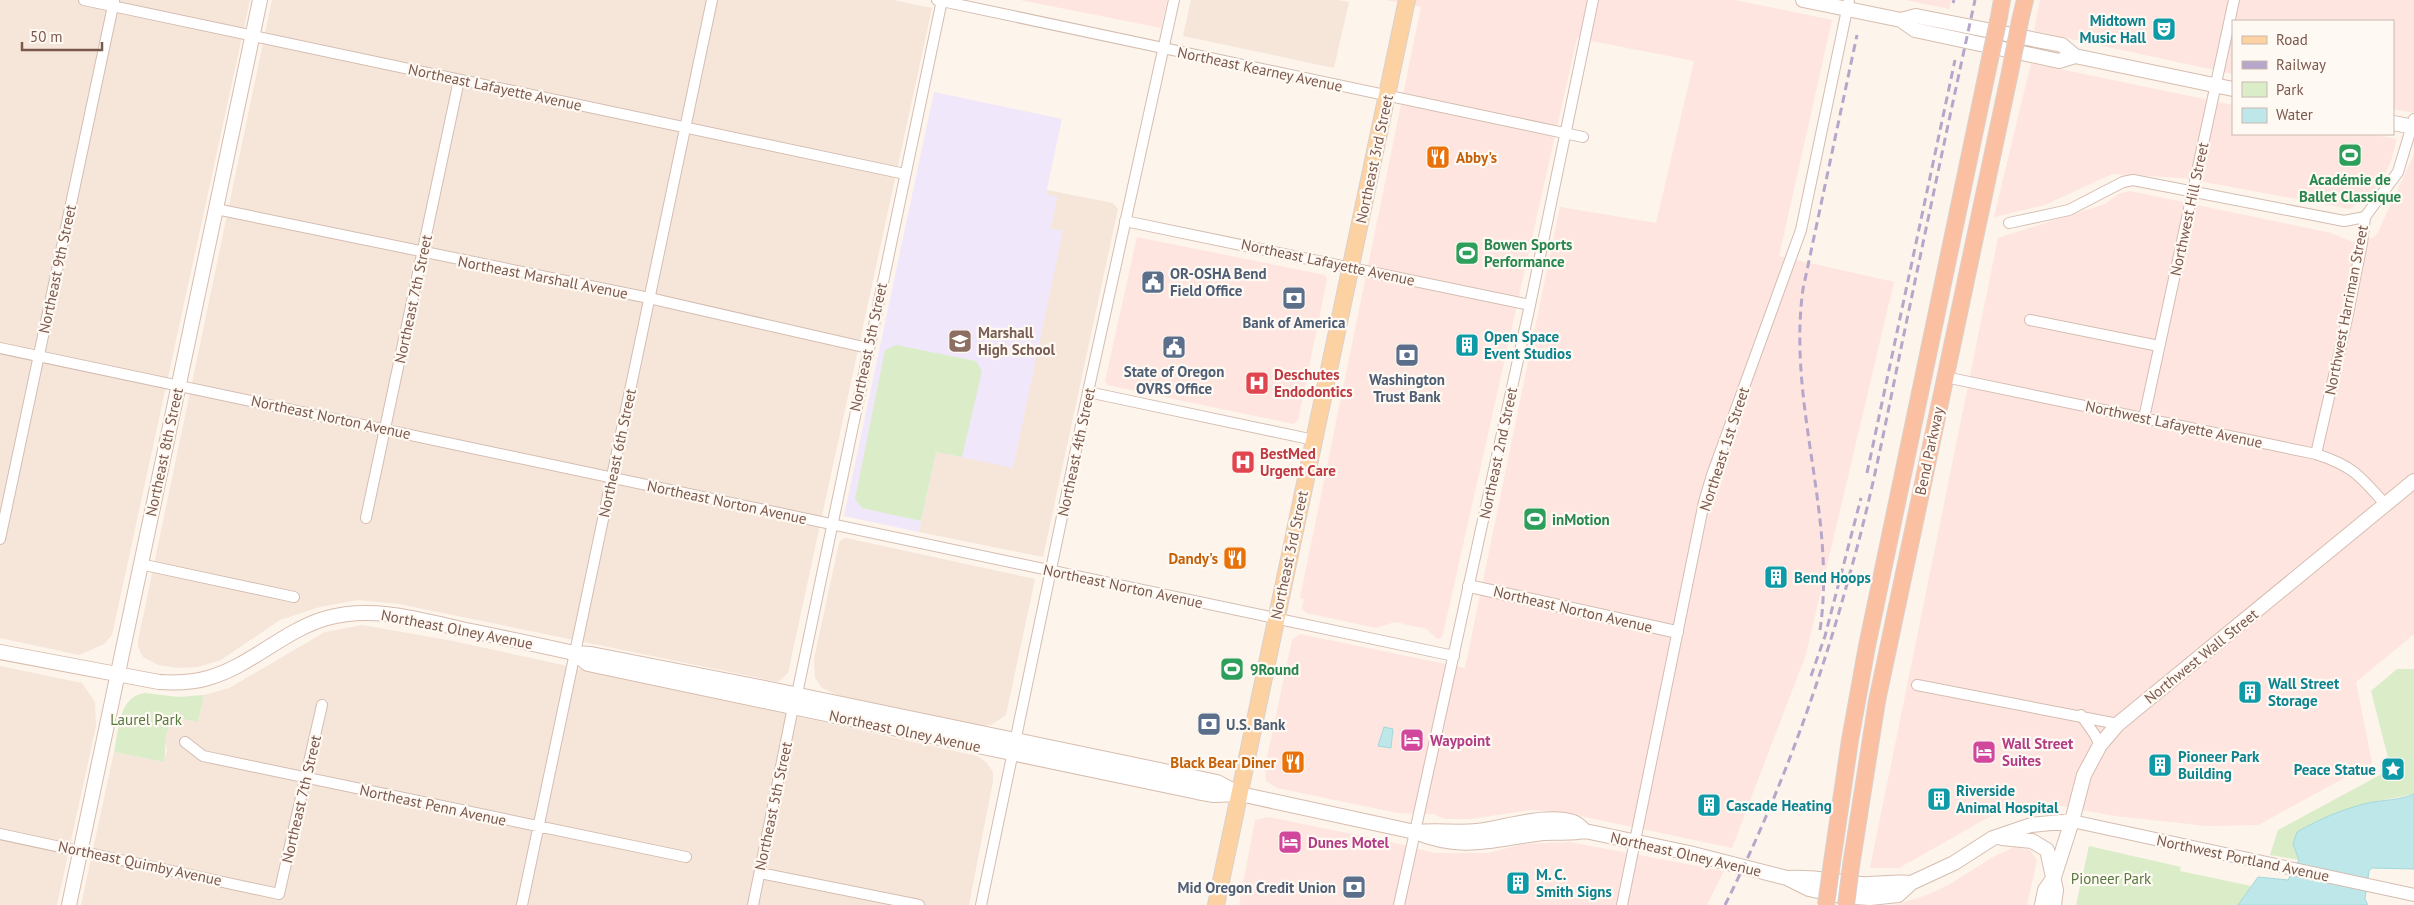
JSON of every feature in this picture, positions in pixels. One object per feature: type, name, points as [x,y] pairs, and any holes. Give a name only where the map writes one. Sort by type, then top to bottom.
[{"type":"highway","name":"Bend Parkway","points":[[1826,905],[1850,740],[1867,646],[2002,0]]},
{"type":"highway","name":"Bend Parkway","points":[[1844,900],[1877,701],[2025,0]]},
{"type":"main road","name":"Northeast 8th Street","points":[[69,905],[116,674],[260,0]]},
{"type":"main road","name":"Northeast 3rd Street","points":[[1216,905],[1407,0]]},
{"type":"main road","points":[[1803,0],[1848,5],[1901,20],[1915,30],[2059,61],[2075,56]]},
{"type":"main road","points":[[1901,20],[1916,16],[2062,46],[2075,56],[2232,89]]},
{"type":"main road","points":[[2394,123],[2413,124]]},
{"type":"main road","name":"Northwest Wall Street","points":[[2042,905],[2045,890],[2054,877],[2084,775],[2100,745],[2118,724],[2414,481]]},
{"type":"main road","name":"Northeast Olney Avenue","points":[[116,674],[159,682],[186,683],[209,678],[260,653],[288,635],[327,618],[369,612],[413,618],[574,653],[588,664],[795,701],[1014,747],[1217,782],[1240,794],[1415,832],[1438,830],[1476,831],[1548,820],[1573,822],[1585,831],[1689,853],[1787,878],[1809,889],[1844,900],[1898,895],[1911,883],[1954,863],[1993,838],[2031,825],[2072,821]]},
{"type":"main road","points":[[0,652],[116,674]]},
{"type":"main road","points":[[1993,838],[2020,839],[2041,844],[2047,850],[2054,877]]},
{"type":"main road","name":"Northeast Olney Avenue","points":[[1787,878],[1811,876],[1866,884],[1896,881],[1911,883]]},
{"type":"main road","name":"Northwest Wall Street","points":[[2054,877],[2056,890],[2054,905]]},
{"type":"street","name":"Northeast Lafayette Avenue","points":[[84,0],[114,3],[252,36],[905,174]]},
{"type":"street","name":"Northeast 6th Street","points":[[522,905],[712,0]]},
{"type":"street","name":"Northeast Kearney Avenue","points":[[940,0],[1583,137]]},
{"type":"street","name":"Northeast 5th Street","points":[[753,905],[940,0]]},
{"type":"street","name":"Northeast 4th Street","points":[[980,905],[1088,392],[1174,0]]},
{"type":"street","name":"Northeast 2nd Street","points":[[1399,905],[1530,305],[1593,0]]},
{"type":"street","name":"Northwest Hill Street","points":[[2144,418],[2234,0]]},
{"type":"street","name":"Northeast 9th Street","points":[[0,539],[114,3]]},
{"type":"street","name":"Northeast 1st Street","points":[[1622,905],[1704,502],[1712,475],[1801,230],[1848,5]]},
{"type":"street","name":"Northeast 7th Street","points":[[366,518],[459,80]]},
{"type":"street","name":"Northwest Harriman Street","points":[[2316,454],[2347,319],[2362,243],[2365,217],[2398,172],[2413,124]]},
{"type":"street","points":[[2009,223],[2069,210],[2123,182],[2133,180],[2344,221],[2365,217]]},
{"type":"street","name":"Northeast Marshall Avenue","points":[[216,209],[649,298],[868,348]]},
{"type":"street","name":"Northeast Lafayette Avenue","points":[[1125,221],[1530,305]]},
{"type":"street","points":[[2030,320],[2159,346]]},
{"type":"street","name":"Northeast Norton Avenue","points":[[0,348],[179,384],[1454,656]]},
{"type":"street","name":"Northwest Lafayette Avenue","points":[[1945,377],[2316,454],[2340,461],[2353,470],[2385,504]]},
{"type":"street","points":[[1088,392],[1314,440]]},
{"type":"street","points":[[140,564],[294,597]]},
{"type":"street","name":"Northeast Norton Avenue","points":[[1469,586],[1677,632]]},
{"type":"street","points":[[1917,685],[2118,724]]},
{"type":"street","name":"Northeast 7th Street","points":[[279,894],[322,705]]},
{"type":"street","points":[[2081,716],[2096,735],[2100,745]]},
{"type":"street","name":"Northeast Penn Avenue","points":[[185,742],[203,756],[686,857]]},
{"type":"street","name":"Northwest Portland Avenue","points":[[2072,821],[2414,895]]},
{"type":"street","name":"Northeast Quimby Avenue","points":[[0,834],[279,894]]},
{"type":"street","points":[[760,873],[919,905]]},
{"type":"shaded area","points":[[0,0],[250,0],[112,635],[104,644],[79,655],[0,638]]},
{"type":"shaded area","points":[[272,0],[893,0],[932,8],[788,673],[778,682],[399,604],[358,600],[320,607],[280,620],[221,660],[198,667],[177,668],[158,665],[143,657],[138,647],[138,641]]},
{"type":"shaded area","points":[[1020,0],[1167,0],[1161,28]]},
{"type":"shaded area","points":[[1191,0],[1339,0],[1349,2],[1334,68],[1183,36]]},
{"type":"shaded area","points":[[1385,0],[1735,0],[1832,20],[1779,256],[1894,282],[1806,654],[1732,848],[1566,813],[1531,810],[1470,819],[1445,819],[1433,814],[1398,813],[1277,788],[1266,781],[1265,767],[1292,640],[1300,634],[1465,668],[1560,207],[1656,223],[1694,61],[1577,38],[1443,634],[1441,638],[1437,639],[1427,629],[1395,622],[1376,628],[1306,613],[1302,608],[1304,599],[1300,598],[1421,7]]},
{"type":"shaded area","points":[[1905,0],[1951,0],[1949,9]]},
{"type":"shaded area","points":[[2040,0],[2414,0],[2414,113],[2394,109],[2394,20],[2232,20],[2232,74],[2034,31]]},
{"type":"shaded area","points":[[2031,63],[2232,105],[2232,135],[2376,135],[2397,139],[2390,164],[2379,184],[2350,209],[2183,178],[2112,174],[2045,205],[1994,217]]},
{"type":"shaded area","name":"Marshall High School","points":[[934,92],[1062,119],[1046,194],[1057,197],[1051,229],[1063,231],[1013,468],[936,452],[919,532],[844,516]]},
{"type":"shaded area","points":[[2414,154],[2414,634],[2356,682],[2372,763],[2258,825],[2207,826],[2115,816],[2039,802],[2012,807],[1980,822],[1899,868],[1870,868],[1998,238],[2105,204],[2118,194],[2130,191],[2331,233],[2352,242],[2373,238],[2378,232]]},
{"type":"shaded area","points":[[1047,190],[1113,203],[1118,209],[1043,557],[919,532],[936,451],[1013,467],[1062,231],[1050,229],[1057,197],[1046,195]]},
{"type":"shaded area","points":[[1137,237],[1325,275],[1327,280],[1298,420],[1294,424],[1107,385],[1105,381]]},
{"type":"shaded area","points":[[846,538],[1035,579],[1006,715],[991,725],[983,726],[837,695],[822,688],[815,678],[814,659],[839,543],[842,539]]},
{"type":"shaded area","points":[[362,625],[453,641],[977,756],[986,762],[993,772],[993,781],[969,905],[81,905],[114,752],[164,762],[167,750],[164,739],[168,728],[181,719],[198,722],[204,695],[229,688],[325,632]]},
{"type":"shaded area","points":[[0,666],[82,683],[95,702],[96,726],[57,905],[0,905]]},
{"type":"shaded area","points":[[1269,817],[1391,842],[1434,853],[1488,853],[1523,844],[1569,842],[1724,871],[1707,905],[1239,905],[1255,820]]},
{"type":"shaded area","points":[[2014,847],[2030,850],[2037,860],[2027,905],[1895,905],[1927,895],[1950,884],[1993,857]]},
{"type":"green space","points":[[896,345],[976,361],[982,371],[962,457],[936,452],[921,521],[862,508],[855,499],[885,350]]},
{"type":"green space","points":[[2397,669],[2414,669],[2414,794],[2368,803],[2316,821],[2297,832],[2293,844],[2299,860],[2270,855],[2278,830],[2391,769],[2371,691]]},
{"type":"green space","name":"Laurel Park","points":[[145,693],[179,697],[204,695],[198,722],[182,719],[170,726],[167,731],[164,762],[114,752],[121,716],[125,707],[136,696]]},
{"type":"green space","name":"Pioneer Park","points":[[2089,846],[2181,867],[2180,871],[2251,886],[2238,905],[2076,905]]},
{"type":"water","points":[[1384,727],[1393,729],[1391,748],[1378,746]]},
{"type":"water","points":[[2414,794],[2414,869],[2372,868],[2369,871],[2365,899],[2368,905],[2238,905],[2258,877],[2288,880],[2299,860],[2293,844],[2297,832],[2349,808]]},
{"type":"railway","points":[[1725,905],[1763,825],[1796,742],[1825,658],[1850,573],[1880,451],[1975,0]]},
{"type":"railway","points":[[1820,630],[1823,587],[1822,545],[1801,375],[1800,332],[1803,289],[1857,35]]},
{"type":"railway","points":[[1867,473],[1955,60]]},
{"type":"railway","points":[[1811,676],[1825,636],[1861,498]]},
{"type":"place","name":"Midtown Music Hall","points":[[2164,29]]},
{"type":"place","name":"Académie de Ballet Classique","points":[[2350,155]]},
{"type":"place","name":"Abby's","points":[[1438,157]]},
{"type":"place","name":"Bowen Sports Performance","points":[[1467,253]]},
{"type":"place","name":"OR-OSHA Bend Field Office","points":[[1153,282]]},
{"type":"place","name":"Bank of America","points":[[1294,298]]},
{"type":"place","name":"Marshall High School","points":[[960,341]]},
{"type":"place","name":"Open Space Event Studios","points":[[1467,345]]},
{"type":"place","name":"State of Oregon OVRS Office","points":[[1174,347]]},
{"type":"place","name":"Washington Trust Bank","points":[[1407,355]]},
{"type":"place","name":"Deschutes Endodontics","points":[[1257,383]]},
{"type":"place","name":"BestMed Urgent Care","points":[[1243,462]]},
{"type":"place","name":"inMotion","points":[[1535,519]]},
{"type":"place","name":"Dandy's","points":[[1235,558]]},
{"type":"place","name":"Bend Hoops","points":[[1776,577]]},
{"type":"place","name":"9Round","points":[[1232,669]]},
{"type":"place","name":"Wall Street Storage","points":[[2250,692]]},
{"type":"place","name":"U.S. Bank","points":[[1209,724]]},
{"type":"place","name":"Waypoint","points":[[1412,740]]},
{"type":"place","name":"Wall Street Suites","points":[[1984,752]]},
{"type":"place","name":"Black Bear Diner","points":[[1293,762]]},
{"type":"place","name":"Pioneer Park Building","points":[[2160,765]]},
{"type":"place","name":"Peace Statue","points":[[2393,769]]},
{"type":"place","name":"Riverside Animal Hospital","points":[[1939,799]]},
{"type":"place","name":"Cascade Heating","points":[[1709,805]]},
{"type":"place","name":"Dunes Motel","points":[[1290,842]]},
{"type":"place","name":"M. C. Smith Signs","points":[[1518,883]]},
{"type":"place","name":"Mid Oregon Credit Union","points":[[1354,887]]}]
